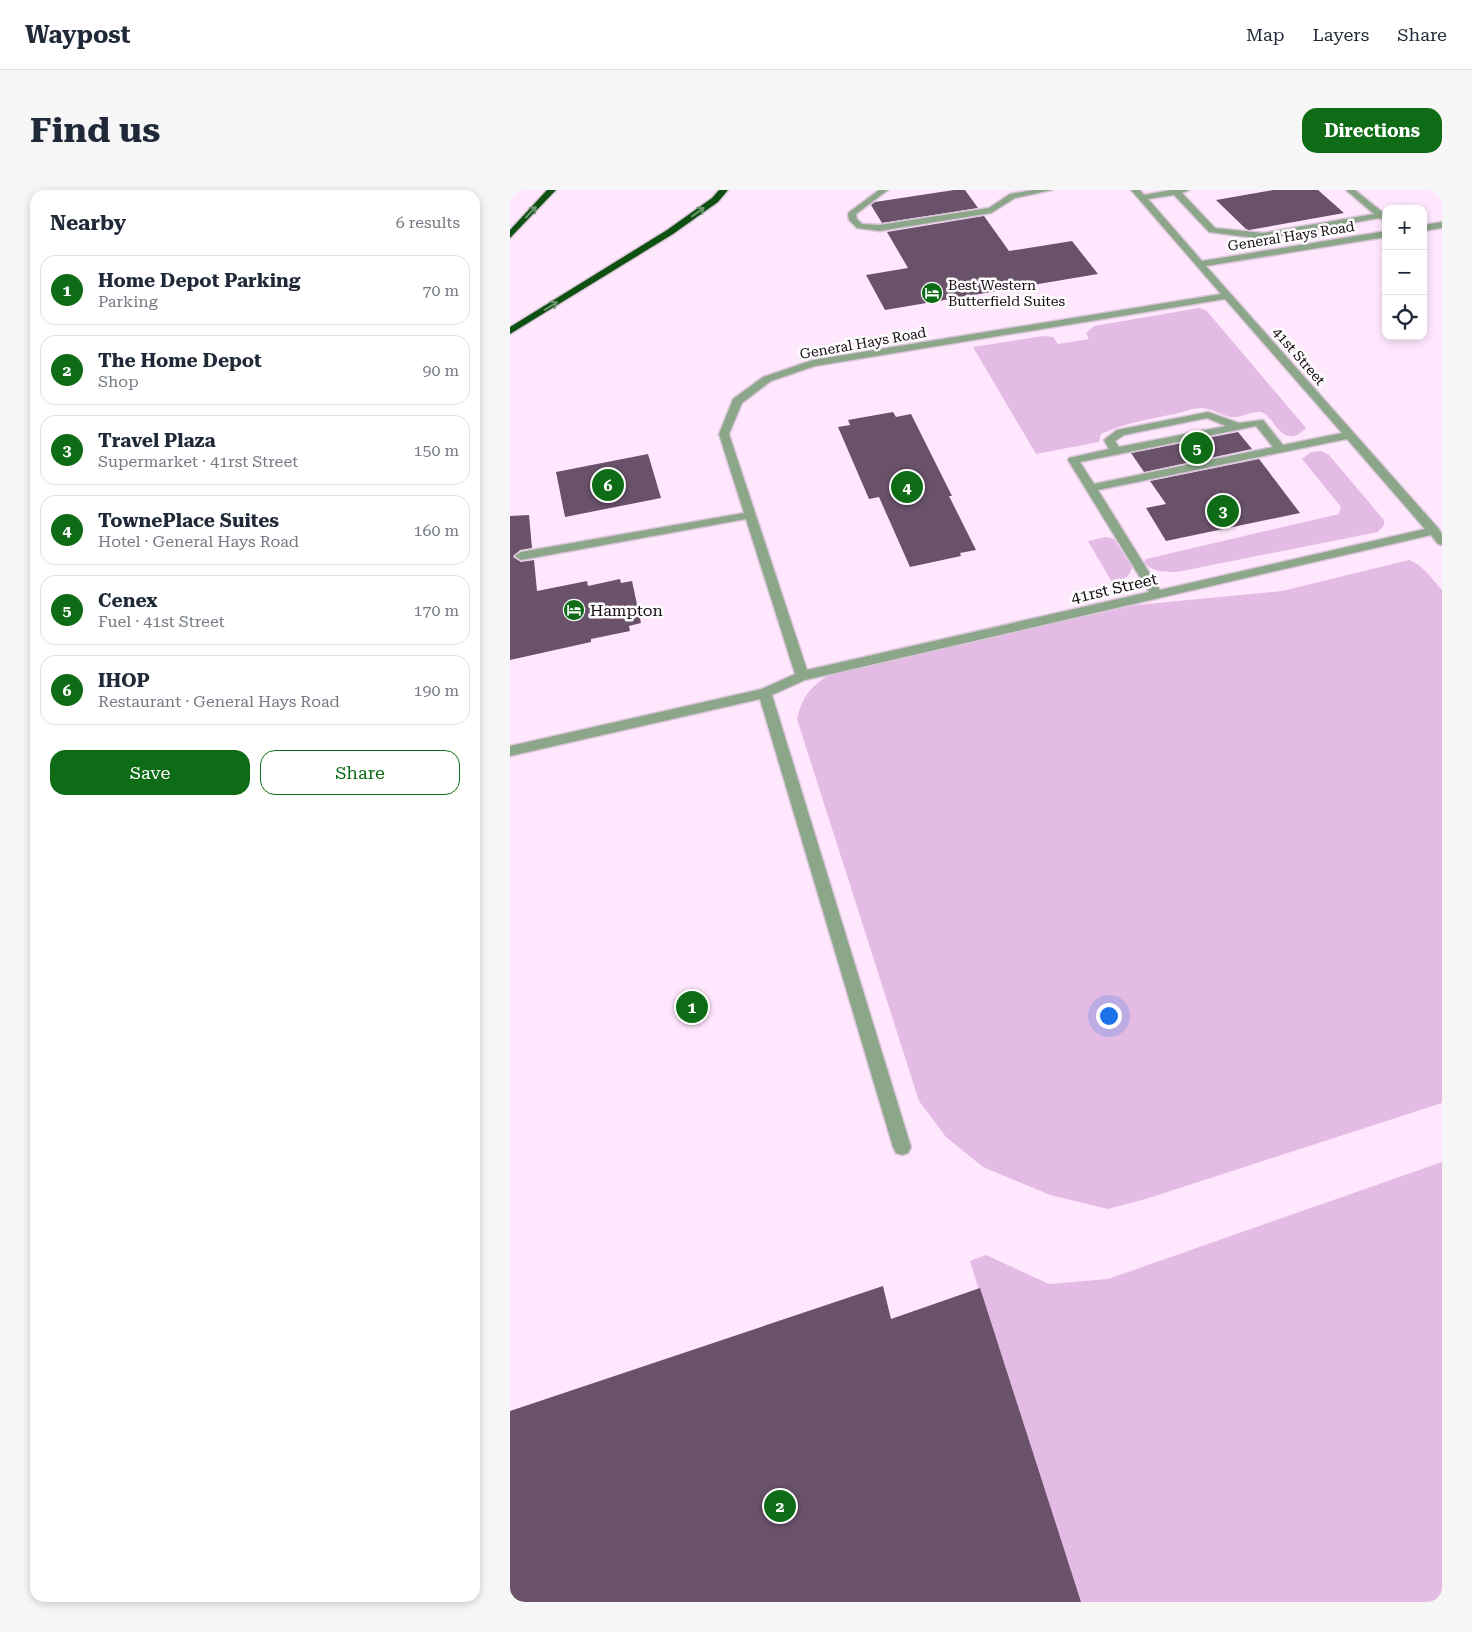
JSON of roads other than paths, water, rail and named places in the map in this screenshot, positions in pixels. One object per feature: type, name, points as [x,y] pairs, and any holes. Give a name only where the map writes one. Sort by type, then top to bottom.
[{"type":"highway","points":[[510,235],[552,190]]},
{"type":"highway","points":[[510,331],[670,232],[715,200],[724,190]]},
{"type":"street","points":[[884,190],[852,213],[853,220],[860,226],[878,228],[991,210],[1010,193],[1048,190]]},
{"type":"street","name":"41st Street","points":[[1135,190],[1438,536]]},
{"type":"street","points":[[1142,198],[1188,190]]},
{"type":"street","points":[[1350,190],[1382,216]]},
{"type":"street","points":[[1176,192],[1212,230],[1220,231],[1263,236],[1382,217]]},
{"type":"street","points":[[1438,226],[1442,234]]},
{"type":"street","name":"General Hays Road","points":[[1200,264],[1382,235]]},
{"type":"street","name":"General Hays Road","points":[[802,676],[724,434],[737,401],[767,379],[813,363],[1228,296]]},
{"type":"street","points":[[1116,451],[1109,440],[1121,432],[1208,415],[1239,426]]},
{"type":"street","points":[[1157,595],[1073,460],[1259,422],[1280,449]]},
{"type":"street","points":[[1091,488],[1350,435]]},
{"type":"street","points":[[521,556],[750,515]]},
{"type":"street","name":"41rst Street","points":[[510,751],[765,693],[802,676],[1157,595],[1438,536]]},
{"type":"street","points":[[765,693],[902,1147]]},
{"type":"place","name":"Best Western Butterfield Suites","points":[[932,293]]},
{"type":"place","name":"Cenex","points":[[1197,448]]},
{"type":"place","name":"IHOP","points":[[608,485]]},
{"type":"place","name":"TownePlace Suites","points":[[907,487]]},
{"type":"place","name":"Travel Plaza","points":[[1223,511]]},
{"type":"place","name":"Hampton","points":[[574,610]]},
{"type":"place","name":"Home Depot Parking","points":[[692,1007]]},
{"type":"place","name":"The Home Depot","points":[[780,1506]]}]
